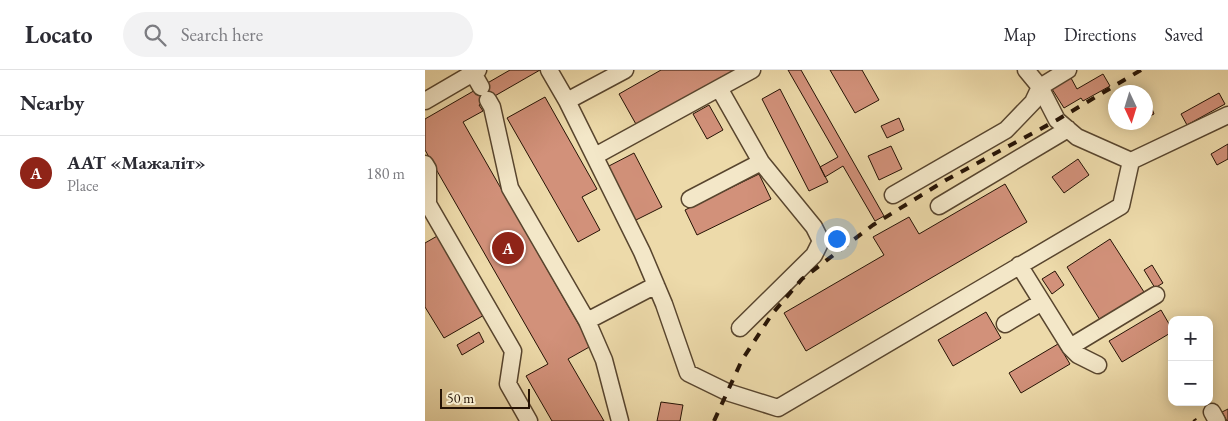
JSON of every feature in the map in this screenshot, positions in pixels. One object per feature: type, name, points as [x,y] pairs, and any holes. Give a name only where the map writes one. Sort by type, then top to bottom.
[{"type":"lane","points":[[549,70],[567,101],[642,252],[688,373],[727,392],[778,408],[1121,206],[1131,162]]},
{"type":"lane","points":[[567,101],[625,70]]},
{"type":"lane","points":[[595,156],[753,70]]},
{"type":"lane","points":[[1026,70],[1040,87],[1057,120],[1077,137],[1131,162]]},
{"type":"lane","points":[[893,194],[1006,130],[1033,102],[1040,87],[1069,70]]},
{"type":"lane","points":[[425,101],[480,82],[492,107],[511,188],[587,321],[604,360],[620,421]]},
{"type":"lane","points":[[719,88],[761,162],[814,227],[821,241],[814,255],[740,328]]},
{"type":"lane","points":[[1131,162],[1228,115]]},
{"type":"lane","points":[[939,206],[1068,129]]},
{"type":"lane","points":[[690,199],[761,162]]},
{"type":"lane","points":[[425,164],[428,169],[428,204],[513,351],[508,384],[529,421]]},
{"type":"lane","points":[[1019,266],[1070,346],[1078,355],[1098,365]]},
{"type":"lane","points":[[587,321],[656,285]]},
{"type":"lane","points":[[1070,346],[1156,296]]},
{"type":"lane","points":[[1005,324],[1042,302]]},
{"type":"building","points":[[510,70],[540,70],[479,105],[483,111],[463,122],[591,346],[568,359],[604,421],[552,421],[526,376],[548,364],[425,150],[425,119]]},
{"type":"building","points":[[661,70],[736,70],[637,126],[619,94]]},
{"type":"building","points":[[788,70],[801,70],[884,216],[875,221],[843,166],[825,177],[820,167],[838,157]]},
{"type":"building","points":[[830,70],[862,70],[879,100],[855,113]]},
{"type":"building","points":[[1103,74],[1109,85],[1083,101],[1081,98],[1064,108],[1052,89],[1071,78],[1077,89]]},
{"type":"building","points":[[780,89],[828,182],[809,191],[762,99]]},
{"type":"building","points":[[1219,93],[1225,104],[1187,125],[1181,114]]},
{"type":"building","points":[[545,97],[597,189],[582,197],[600,230],[578,242],[507,118]]},
{"type":"building","points":[[709,105],[723,130],[707,139],[693,114]]},
{"type":"building","points":[[899,118],[904,130],[887,138],[881,126]]},
{"type":"building","points":[[1228,144],[1228,159],[1217,165],[1211,154]]},
{"type":"building","points":[[891,146],[902,169],[879,180],[868,156]]},
{"type":"building","points":[[634,153],[662,207],[634,221],[607,167]]},
{"type":"building","points":[[1078,159],[1089,175],[1064,193],[1052,177]]},
{"type":"building","points":[[759,174],[771,199],[697,235],[685,210]]},
{"type":"building","points":[[1005,184],[1027,222],[806,351],[784,313],[884,255],[873,237],[909,217],[919,234]]},
{"type":"building","points":[[439,235],[486,314],[444,338],[425,307],[425,243]]},
{"type":"building","points":[[1110,239],[1144,292],[1100,320],[1067,267]]},
{"type":"building","points":[[1152,265],[1163,283],[1155,288],[1144,270]]},
{"type":"building","points":[[1055,271],[1064,285],[1052,294],[1042,279]]},
{"type":"building","points":[[1161,310],[1168,322],[1168,334],[1122,362],[1109,341]]},
{"type":"building","points":[[986,312],[1001,338],[953,366],[938,340]]},
{"type":"building","points":[[479,332],[484,342],[462,355],[457,345]]},
{"type":"building","points":[[1058,344],[1070,364],[1021,393],[1009,373]]},
{"type":"building","points":[[661,402],[683,405],[680,421],[657,421]]},
{"type":"building","points":[[1228,409],[1228,421],[1227,421],[1222,412]]},
{"type":"railway","points":[[714,421],[742,360],[772,314],[802,279],[873,225],[946,180],[1057,120],[1141,70]]},
{"type":"place","name":"ААТ «Мажаліт»","points":[[508,248]]}]
